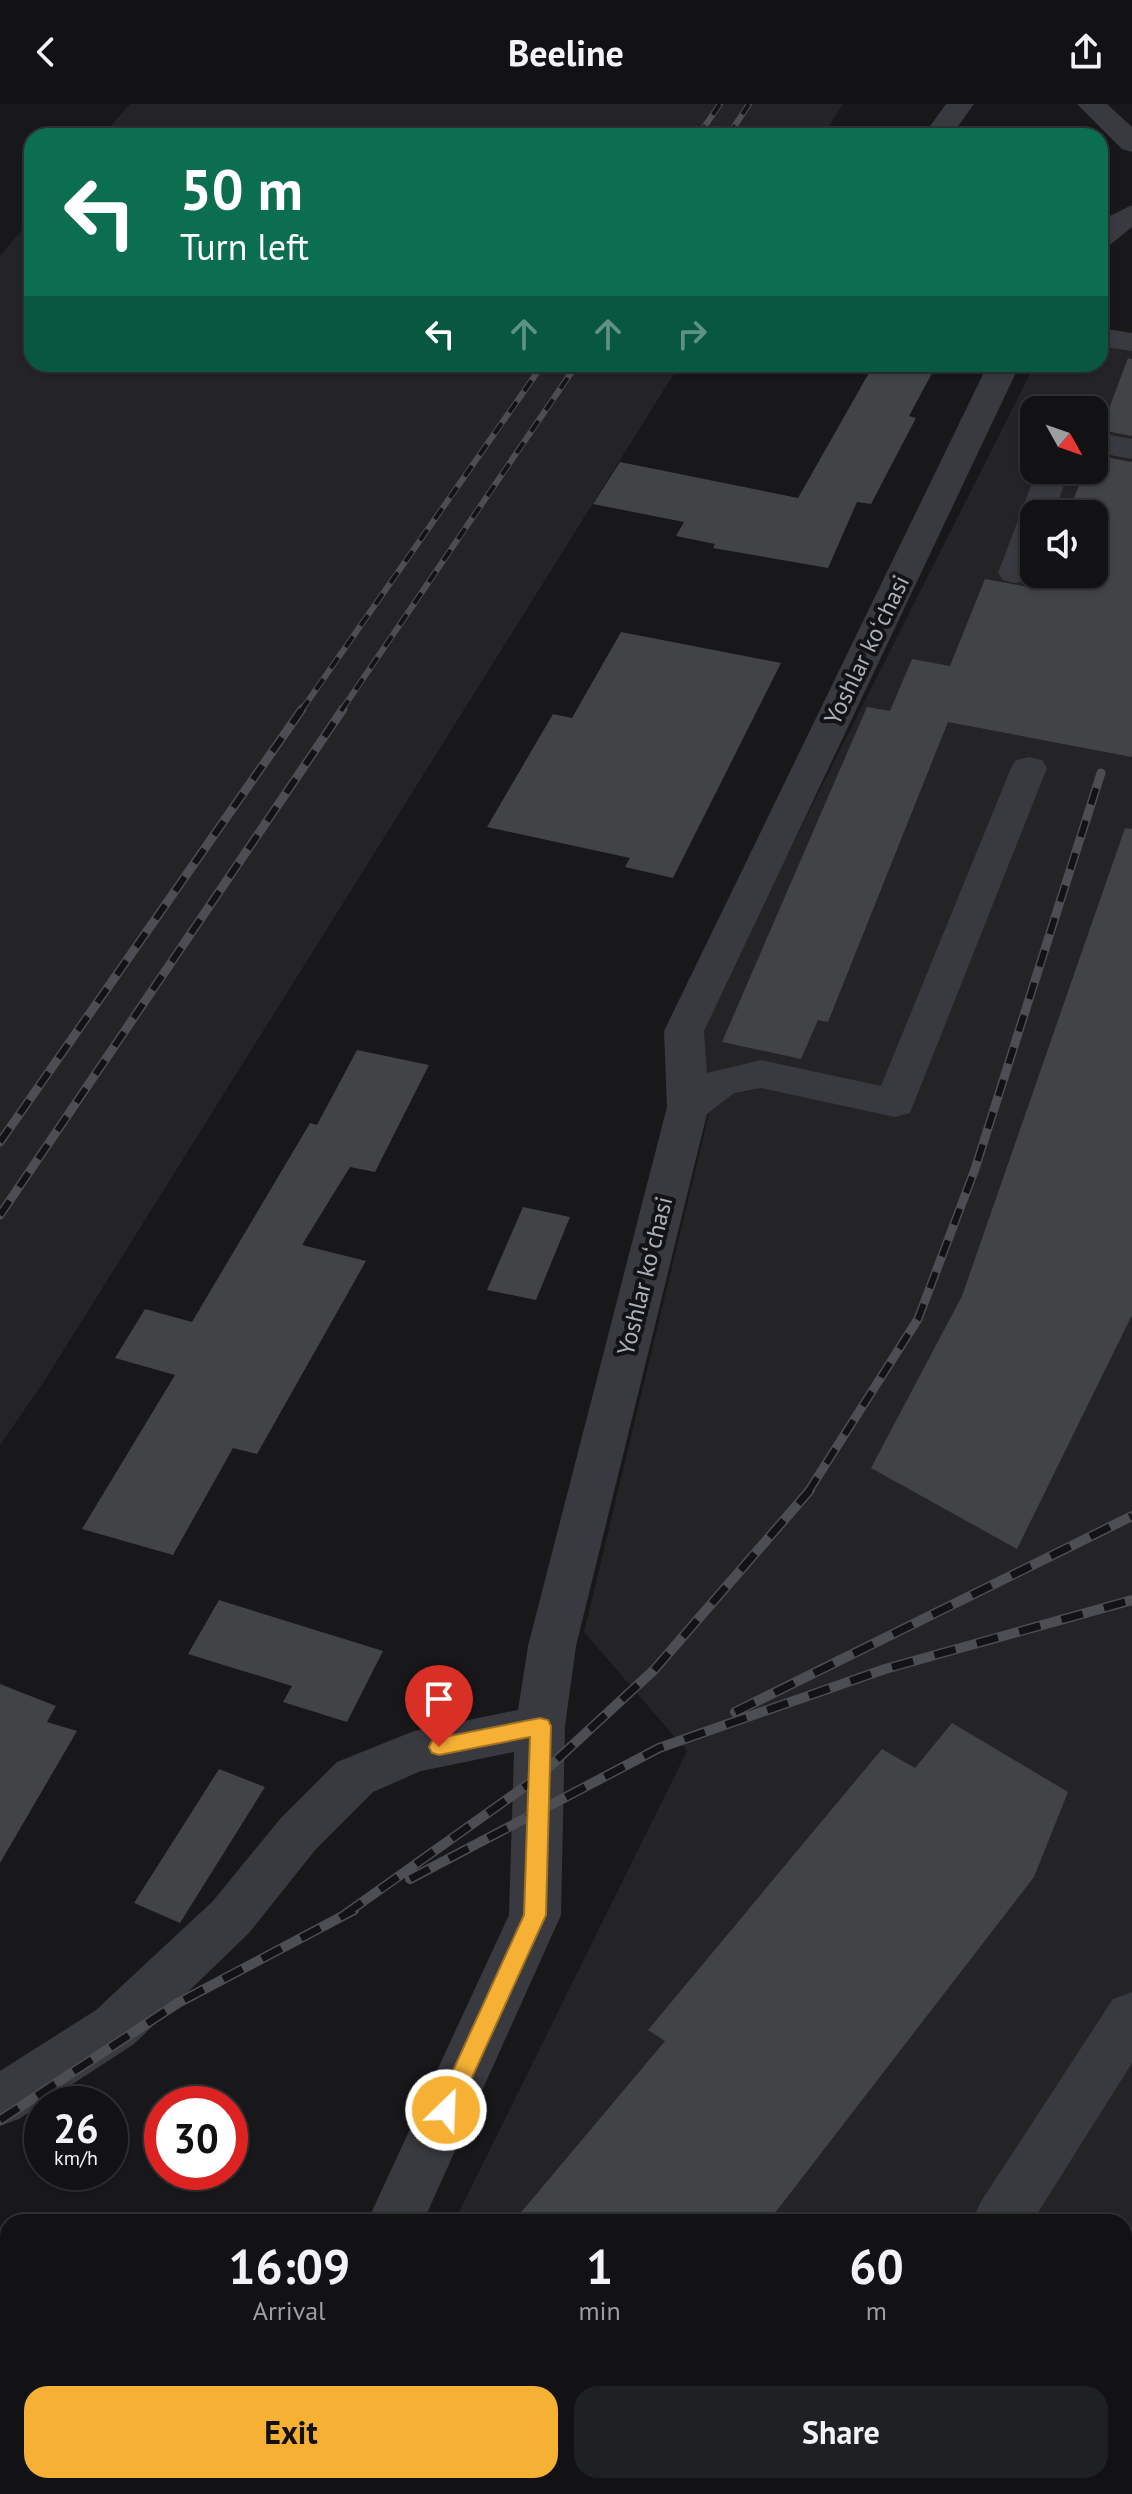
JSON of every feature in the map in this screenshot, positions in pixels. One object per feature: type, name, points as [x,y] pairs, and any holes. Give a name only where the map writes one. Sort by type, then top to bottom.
[{"type":"street","points":[[943,128],[960,104]]},
{"type":"street","points":[[1091,104],[1132,143]]},
{"type":"street","points":[[1108,229],[1132,214]]},
{"type":"street","points":[[1108,338],[1132,342]]},
{"type":"street","name":"Yoshlar koʻchasi","points":[[399,2214],[535,1915],[540,1726],[552,1646],[688,1107],[684,1031],[1000,372]]},
{"type":"street","points":[[1108,445],[1132,449]]},
{"type":"street","points":[[1015,573],[1020,559]]},
{"type":"street","points":[[688,1107],[722,1082],[761,1074],[895,1103],[1029,768]]},
{"type":"street","points":[[0,2101],[115,2027],[231,1917],[298,1834],[355,1777],[414,1752],[540,1726]]},
{"type":"street","points":[[1005,2214],[1125,2039]]},
{"type":"shaded area","points":[[130,104],[843,104],[828,128],[109,128]]},
{"type":"shaded area","points":[[24,228],[24,372],[675,372],[43,1383],[0,1445],[0,256]]},
{"type":"shaded area","points":[[1108,346],[1132,350],[1132,2214],[458,2214],[687,1751],[584,1632],[711,1105],[684,1059],[1031,372],[1108,372]]},
{"type":"building","points":[[1128,358],[1132,359],[1132,436],[1108,431],[1108,411]]},
{"type":"building","points":[[869,372],[933,372],[909,416],[916,418],[871,504],[857,502],[828,568],[713,548],[715,544],[676,536],[684,522],[593,504],[620,462],[798,498]]},
{"type":"building","points":[[1108,458],[1132,462],[1132,757],[948,722],[828,1022],[818,1020],[801,1059],[722,1042],[867,707],[890,711],[912,659],[950,666],[985,579],[1020,585],[1020,588],[1108,588],[1108,500],[1073,500],[1080,484],[1108,484]]},
{"type":"building","points":[[621,632],[781,663],[673,878],[625,867],[630,858],[487,827],[553,714],[572,718]]},
{"type":"building","points":[[1125,828],[1132,829],[1132,1315],[1017,1549],[871,1468],[962,1296]]},
{"type":"building","points":[[357,1050],[429,1065],[375,1172],[350,1167],[302,1245],[366,1261],[257,1454],[233,1448],[173,1555],[82,1529],[175,1375],[115,1358],[145,1309],[192,1322],[310,1123],[317,1125]]},
{"type":"building","points":[[523,1207],[570,1217],[536,1300],[487,1290]]},
{"type":"building","points":[[219,1600],[383,1651],[347,1722],[283,1702],[292,1686],[188,1654]]},
{"type":"building","points":[[0,1684],[56,1706],[47,1722],[77,1731],[0,1863]]},
{"type":"building","points":[[952,1723],[1068,1792],[1034,1877],[774,2214],[520,2214],[665,2041],[648,2030],[882,1749],[915,1768]]},
{"type":"building","points":[[219,1769],[265,1787],[180,1923],[134,1903]]},
{"type":"railway","points":[[704,128],[720,104]]},
{"type":"railway","points":[[733,128],[749,104]]},
{"type":"railway","points":[[301,711],[537,372]]},
{"type":"railway","points":[[341,711],[572,372]]},
{"type":"railway","points":[[0,1142],[302,709]]},
{"type":"railway","points":[[0,1215],[343,709]]},
{"type":"railway","points":[[808,1492],[918,1319],[975,1169],[1101,773]]},
{"type":"railway","points":[[344,1915],[537,1778],[654,1670],[810,1490]]},
{"type":"railway","points":[[735,1712],[1132,1516]]},
{"type":"railway","points":[[410,1879],[659,1748],[885,1669],[1132,1600]]},
{"type":"railway","points":[[0,2120],[178,2003],[354,1910]]},
{"type":"route","points":[[439,1747],[540,1726],[535,1915],[446,2110]]}]
